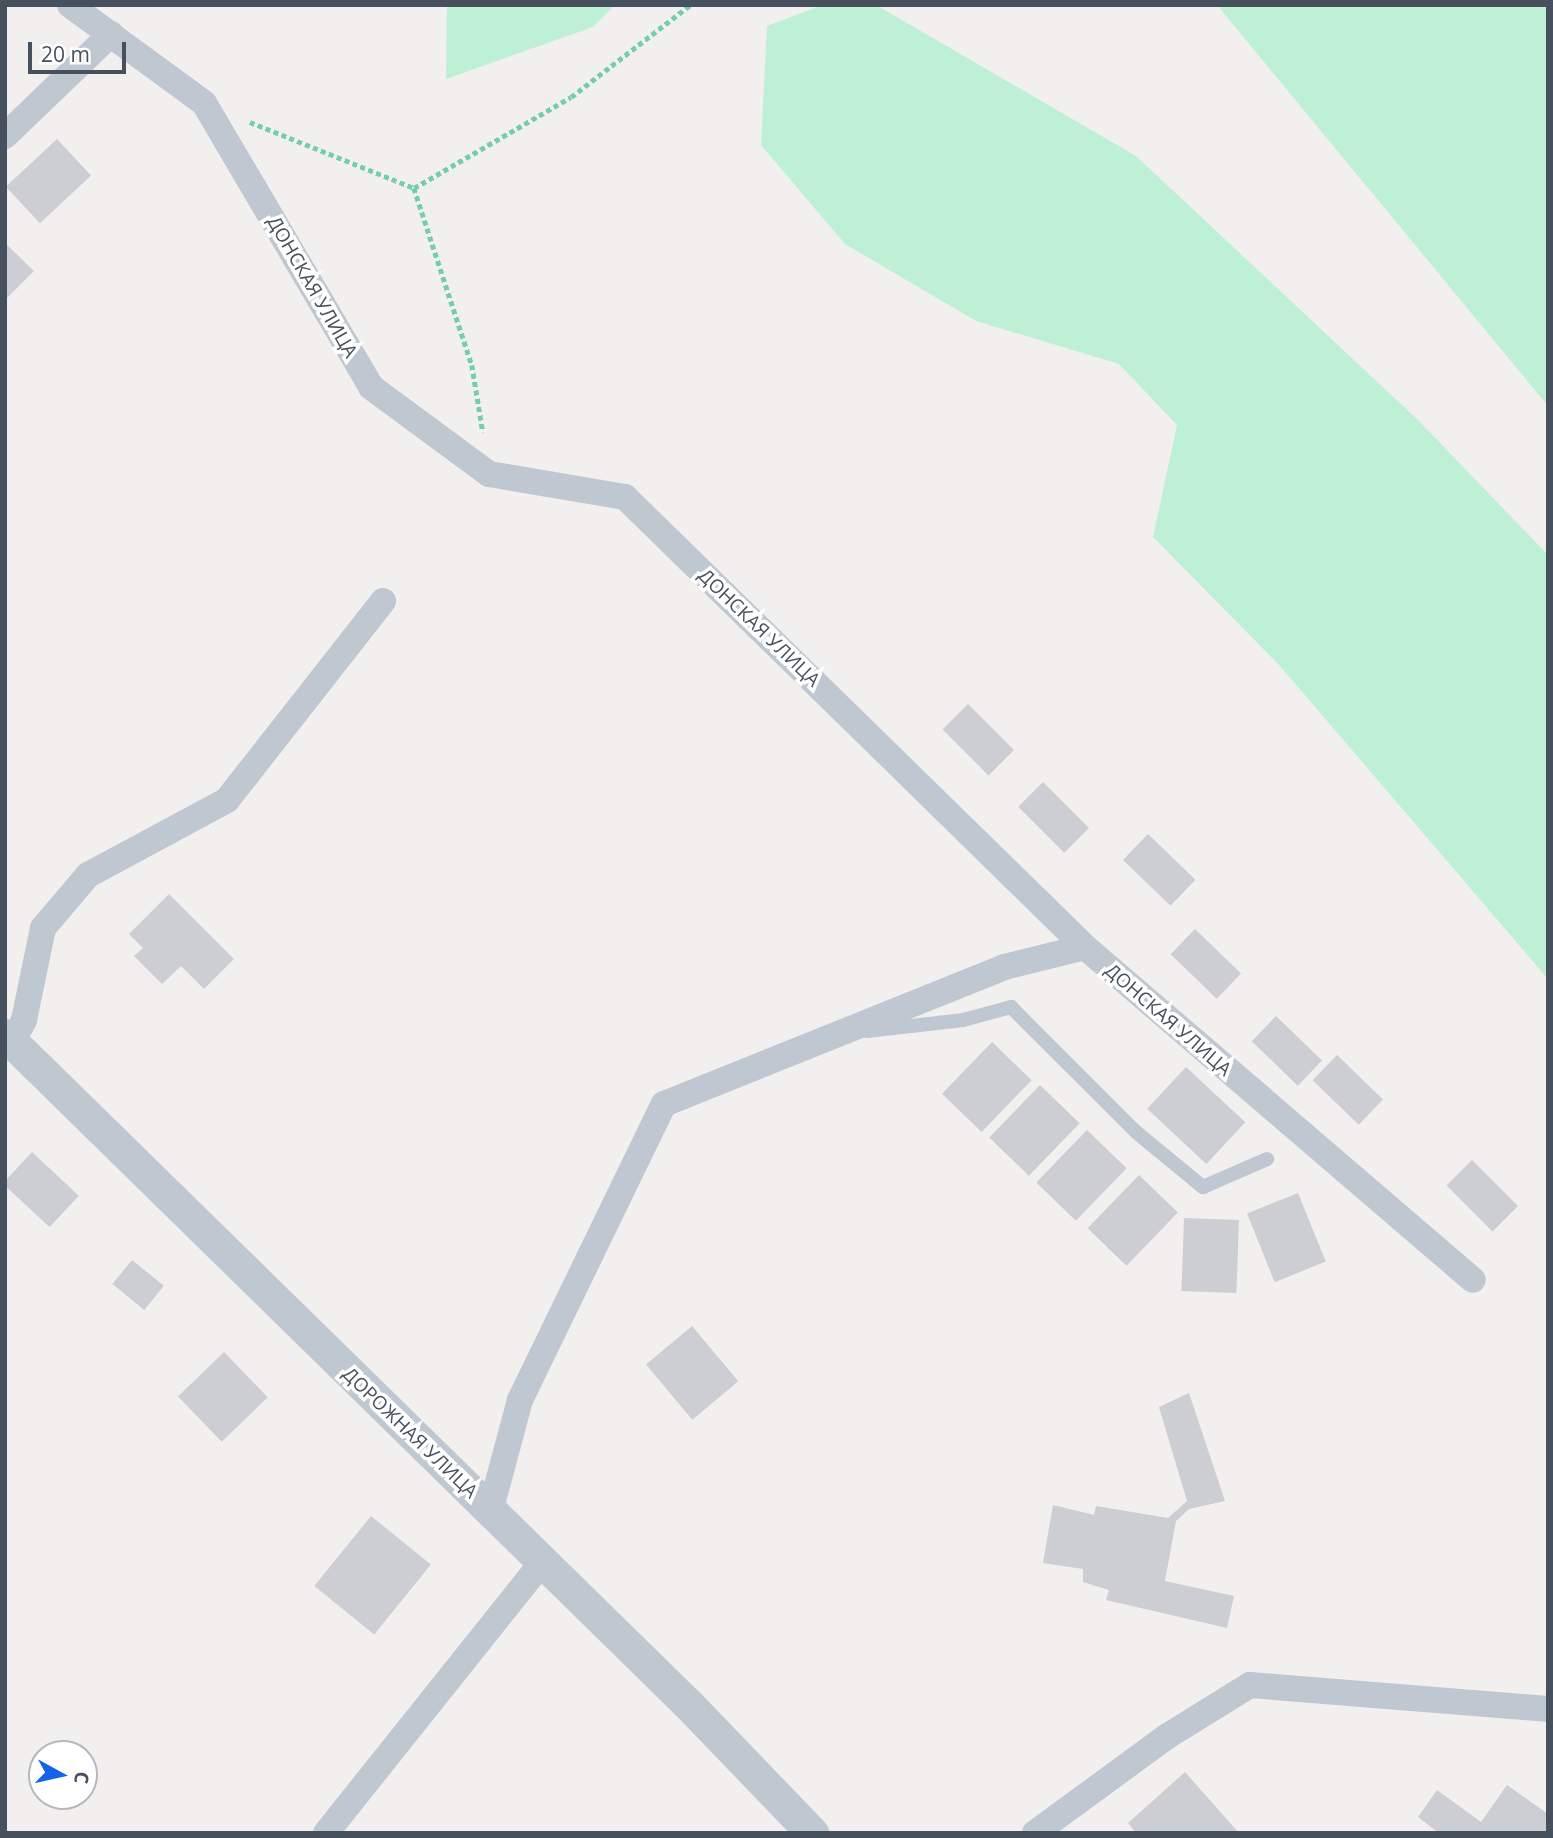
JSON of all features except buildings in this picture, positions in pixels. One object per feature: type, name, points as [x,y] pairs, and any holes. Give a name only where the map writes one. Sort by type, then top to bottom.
[{"type":"street","name":"ДОНСКАЯ УЛИЦА","points":[[70,5],[204,103],[370,387],[489,474],[625,497],[1085,947],[1473,1280]]},
{"type":"street","points":[[5,136],[111,34]]},
{"type":"street","points":[[9,1039],[24,1020],[43,928],[88,875],[227,800],[383,601]]},
{"type":"street","points":[[490,1512],[520,1400],[664,1104],[1004,967],[1085,947]]},
{"type":"street","name":"ДОРОЖНАЯ УЛИЦА","points":[[9,1039],[542,1562],[812,1833]]},
{"type":"street","points":[[326,1833],[542,1562]]},
{"type":"street","points":[[1035,1833],[1166,1737],[1250,1685],[1548,1709]]},
{"type":"lane","points":[[837,1034],[963,1020],[1011,1007],[1136,1132],[1203,1187],[1267,1159]]},
{"type":"path","points":[[414,188],[571,97],[690,5]]},
{"type":"path","points":[[204,103],[414,188],[472,365],[489,474]]},
{"type":"green space","points":[[447,5],[615,5],[593,27],[446,79]]},
{"type":"green space","points":[[823,5],[876,5],[1136,156],[1418,420],[1548,555],[1548,979],[1280,666],[1153,537],[1177,425],[1119,364],[976,321],[845,244],[761,145],[767,26]]},
{"type":"green space","points":[[1217,5],[1548,5],[1548,406]]}]
